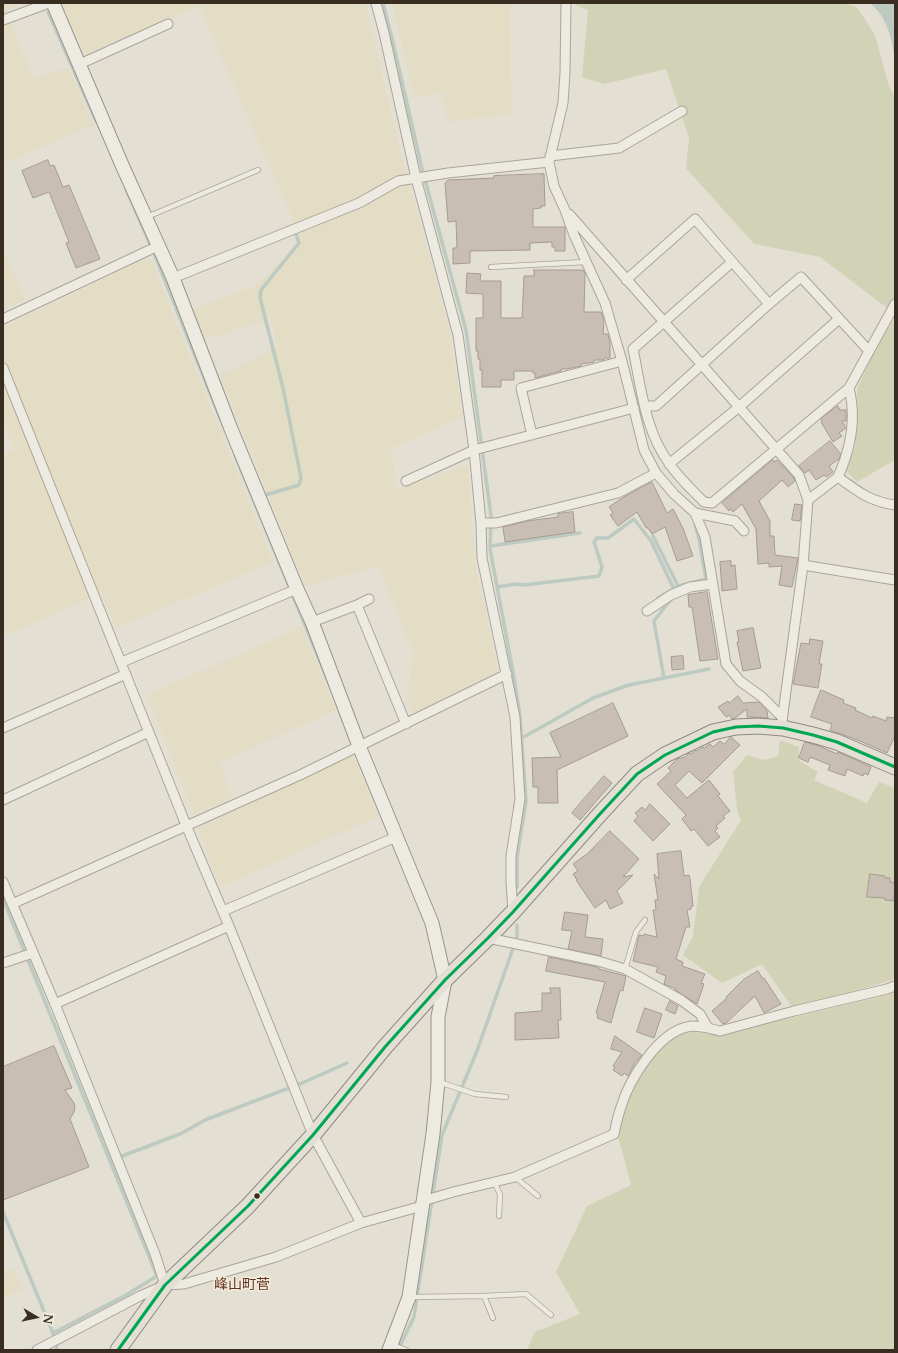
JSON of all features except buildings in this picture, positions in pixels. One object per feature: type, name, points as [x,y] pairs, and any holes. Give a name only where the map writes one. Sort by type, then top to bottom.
[{"type":"main road","points":[[118,1350],[165,1285],[248,1206],[313,1135],[385,1047],[445,980],[513,912],[637,774],[665,755],[713,732],[736,727],[758,726],[782,722],[813,735],[837,742],[895,767]]},
{"type":"street","points":[[3,20],[49,3]]},
{"type":"street","points":[[53,3],[145,217],[173,278],[231,429],[297,590],[312,622],[359,746],[432,923],[445,980],[438,1017],[438,1082],[433,1134],[409,1297],[390,1347]]},
{"type":"street","points":[[376,3],[416,178],[458,335],[474,450],[481,523],[482,558],[515,717],[520,799],[511,856],[513,912]]},
{"type":"street","points":[[566,3],[563,104],[549,159],[554,186],[605,303],[622,361],[644,450],[656,473],[674,494],[695,513],[705,537],[726,664],[740,681],[762,697],[782,722]]},
{"type":"street","points":[[80,64],[168,24]]},
{"type":"street","points":[[173,278],[359,203],[398,181],[619,148],[682,111]]},
{"type":"street","points":[[565,210],[799,475],[808,500],[803,566],[782,722]]},
{"type":"street","points":[[626,280],[695,219],[769,304]]},
{"type":"street","points":[[3,319],[158,246]]},
{"type":"street","points":[[732,262],[633,349],[645,406],[654,438],[669,464],[704,502],[712,503],[849,388],[895,304]]},
{"type":"street","points":[[645,406],[656,406],[801,277],[869,351]]},
{"type":"street","points":[[669,464],[739,407],[839,319]]},
{"type":"street","points":[[532,435],[521,388],[622,361]]},
{"type":"street","points":[[3,368],[186,825],[223,911],[313,1135],[361,1223]]},
{"type":"street","points":[[808,500],[838,477],[846,459],[851,444],[853,420],[852,400],[849,388]]},
{"type":"street","points":[[406,481],[474,450],[634,408]]},
{"type":"street","points":[[481,523],[496,523],[618,493],[656,473]]},
{"type":"street","points":[[838,477],[860,493],[882,504],[895,505]]},
{"type":"street","points":[[695,513],[735,521],[744,531]]},
{"type":"street","points":[[803,566],[895,580]]},
{"type":"street","points":[[647,611],[671,595],[690,587],[712,584]]},
{"type":"street","points":[[122,662],[297,590]]},
{"type":"street","points":[[312,622],[369,599]]},
{"type":"street","points":[[357,605],[406,724]]},
{"type":"street","points":[[3,728],[126,674]]},
{"type":"street","points":[[12,904],[300,775],[507,674]]},
{"type":"street","points":[[3,800],[150,732]]},
{"type":"street","points":[[223,911],[396,837]]},
{"type":"street","points":[[3,884],[54,1004],[165,1285]]},
{"type":"street","points":[[54,1004],[229,926]]},
{"type":"street","points":[[488,938],[598,960],[625,969],[681,1000],[700,1014],[708,1028]]},
{"type":"street","points":[[3,963],[33,953]]},
{"type":"street","points":[[37,1350],[140,1296],[165,1285],[184,1284],[276,1257],[361,1223],[422,1204],[453,1192],[515,1177],[614,1134],[621,1106],[630,1087],[654,1049],[674,1031],[688,1026],[720,1031],[895,986]]},
{"type":"lane","points":[[145,217],[258,170]]},
{"type":"lane","points":[[491,267],[586,262]]},
{"type":"lane","points":[[625,969],[636,932],[645,920]]},
{"type":"lane","points":[[438,1082],[475,1094],[506,1097]]},
{"type":"lane","points":[[515,1177],[538,1196]]},
{"type":"lane","points":[[494,1182],[500,1194],[499,1216]]},
{"type":"lane","points":[[409,1297],[526,1294],[551,1315]]},
{"type":"lane","points":[[484,1296],[493,1318]]},
{"type":"lane","points":[[390,1347],[406,1350]]},
{"type":"shaded area","points":[[3,3],[23,3],[6,9],[33,79],[68,68],[94,125],[3,164]]},
{"type":"shaded area","points":[[62,3],[365,3],[400,150],[449,329],[463,417],[392,448],[396,490],[468,465],[475,564],[498,671],[412,714],[408,694],[413,653],[379,566],[305,586],[220,375],[278,346],[270,318],[204,340],[192,309],[255,286],[302,240],[199,6],[85,55]]},
{"type":"shaded area","points":[[392,3],[515,3],[510,6],[511,114],[448,122],[442,93],[414,97]]},
{"type":"shaded area","points":[[870,3],[895,3],[895,61],[887,26],[881,15]]},
{"type":"shaded area","points":[[3,248],[25,300],[3,310]]},
{"type":"shaded area","points":[[150,257],[273,562],[117,628],[101,593],[3,637],[3,455],[15,450],[3,421],[3,327]]},
{"type":"shaded area","points":[[301,627],[336,710],[220,763],[231,798],[194,815],[147,695]]},
{"type":"shaded area","points":[[353,755],[379,816],[221,887],[197,828]]},
{"type":"shaded area","points":[[13,1268],[23,1289],[3,1299],[3,1273]]},
{"type":"green space","points":[[571,3],[844,3],[857,7],[875,35],[889,86],[895,97],[895,314],[820,257],[754,244],[686,168],[689,138],[666,69],[604,84],[582,77],[588,10]]},
{"type":"green space","points":[[895,318],[895,460],[857,482],[846,471],[855,446],[858,420],[857,389],[874,351]]},
{"type":"green space","points":[[780,740],[799,747],[799,761],[818,772],[814,780],[867,803],[879,782],[895,788],[895,979],[821,1001],[792,1007],[762,964],[722,983],[683,955],[693,936],[699,887],[741,820],[737,810],[733,772],[747,755],[765,760],[778,756]]},
{"type":"green space","points":[[895,993],[895,1350],[527,1350],[535,1332],[580,1314],[556,1272],[587,1206],[631,1185],[618,1136],[624,1107],[635,1083],[656,1052],[677,1035],[688,1031],[721,1036],[756,1026]]},
{"type":"waterway","points":[[383,3],[422,169],[466,330],[491,516],[490,549],[520,716],[526,801],[517,858],[517,887]]},
{"type":"waterway","points":[[48,12],[96,121]]},
{"type":"waterway","points":[[126,189],[156,258],[220,418]]},
{"type":"waterway","points":[[262,496],[299,485],[301,478],[283,388],[260,298],[261,290],[299,243],[296,234]]},
{"type":"waterway","points":[[235,455],[330,686]]},
{"type":"waterway","points":[[497,587],[599,576],[602,567],[594,542],[597,538],[608,538],[634,519],[651,541],[673,587]]},
{"type":"waterway","points":[[658,598],[678,586],[706,579],[695,524]]},
{"type":"waterway","points":[[490,546],[580,533]]},
{"type":"waterway","points":[[653,536],[678,586]]},
{"type":"waterway","points":[[664,678],[654,621],[672,598]]},
{"type":"waterway","points":[[522,738],[593,698],[629,685],[709,669]]},
{"type":"waterway","points":[[3,899],[157,1276],[126,1295],[53,1333]]},
{"type":"waterway","points":[[398,1350],[414,1317],[442,1135],[477,1051],[517,937],[517,925]]},
{"type":"waterway","points":[[117,1158],[180,1134],[205,1120],[302,1083],[347,1063]]},
{"type":"waterway","points":[[3,1212],[53,1333],[57,1349],[55,1350]]},
{"type":"transit line","points":[[118,1350],[165,1285],[248,1206],[313,1135],[385,1047],[445,980],[513,912],[637,774],[665,755],[713,732],[736,727],[758,726],[783,728],[837,742],[895,767]]},
{"type":"district","name":"峰山町菅","points":[[242,1285]]}]
